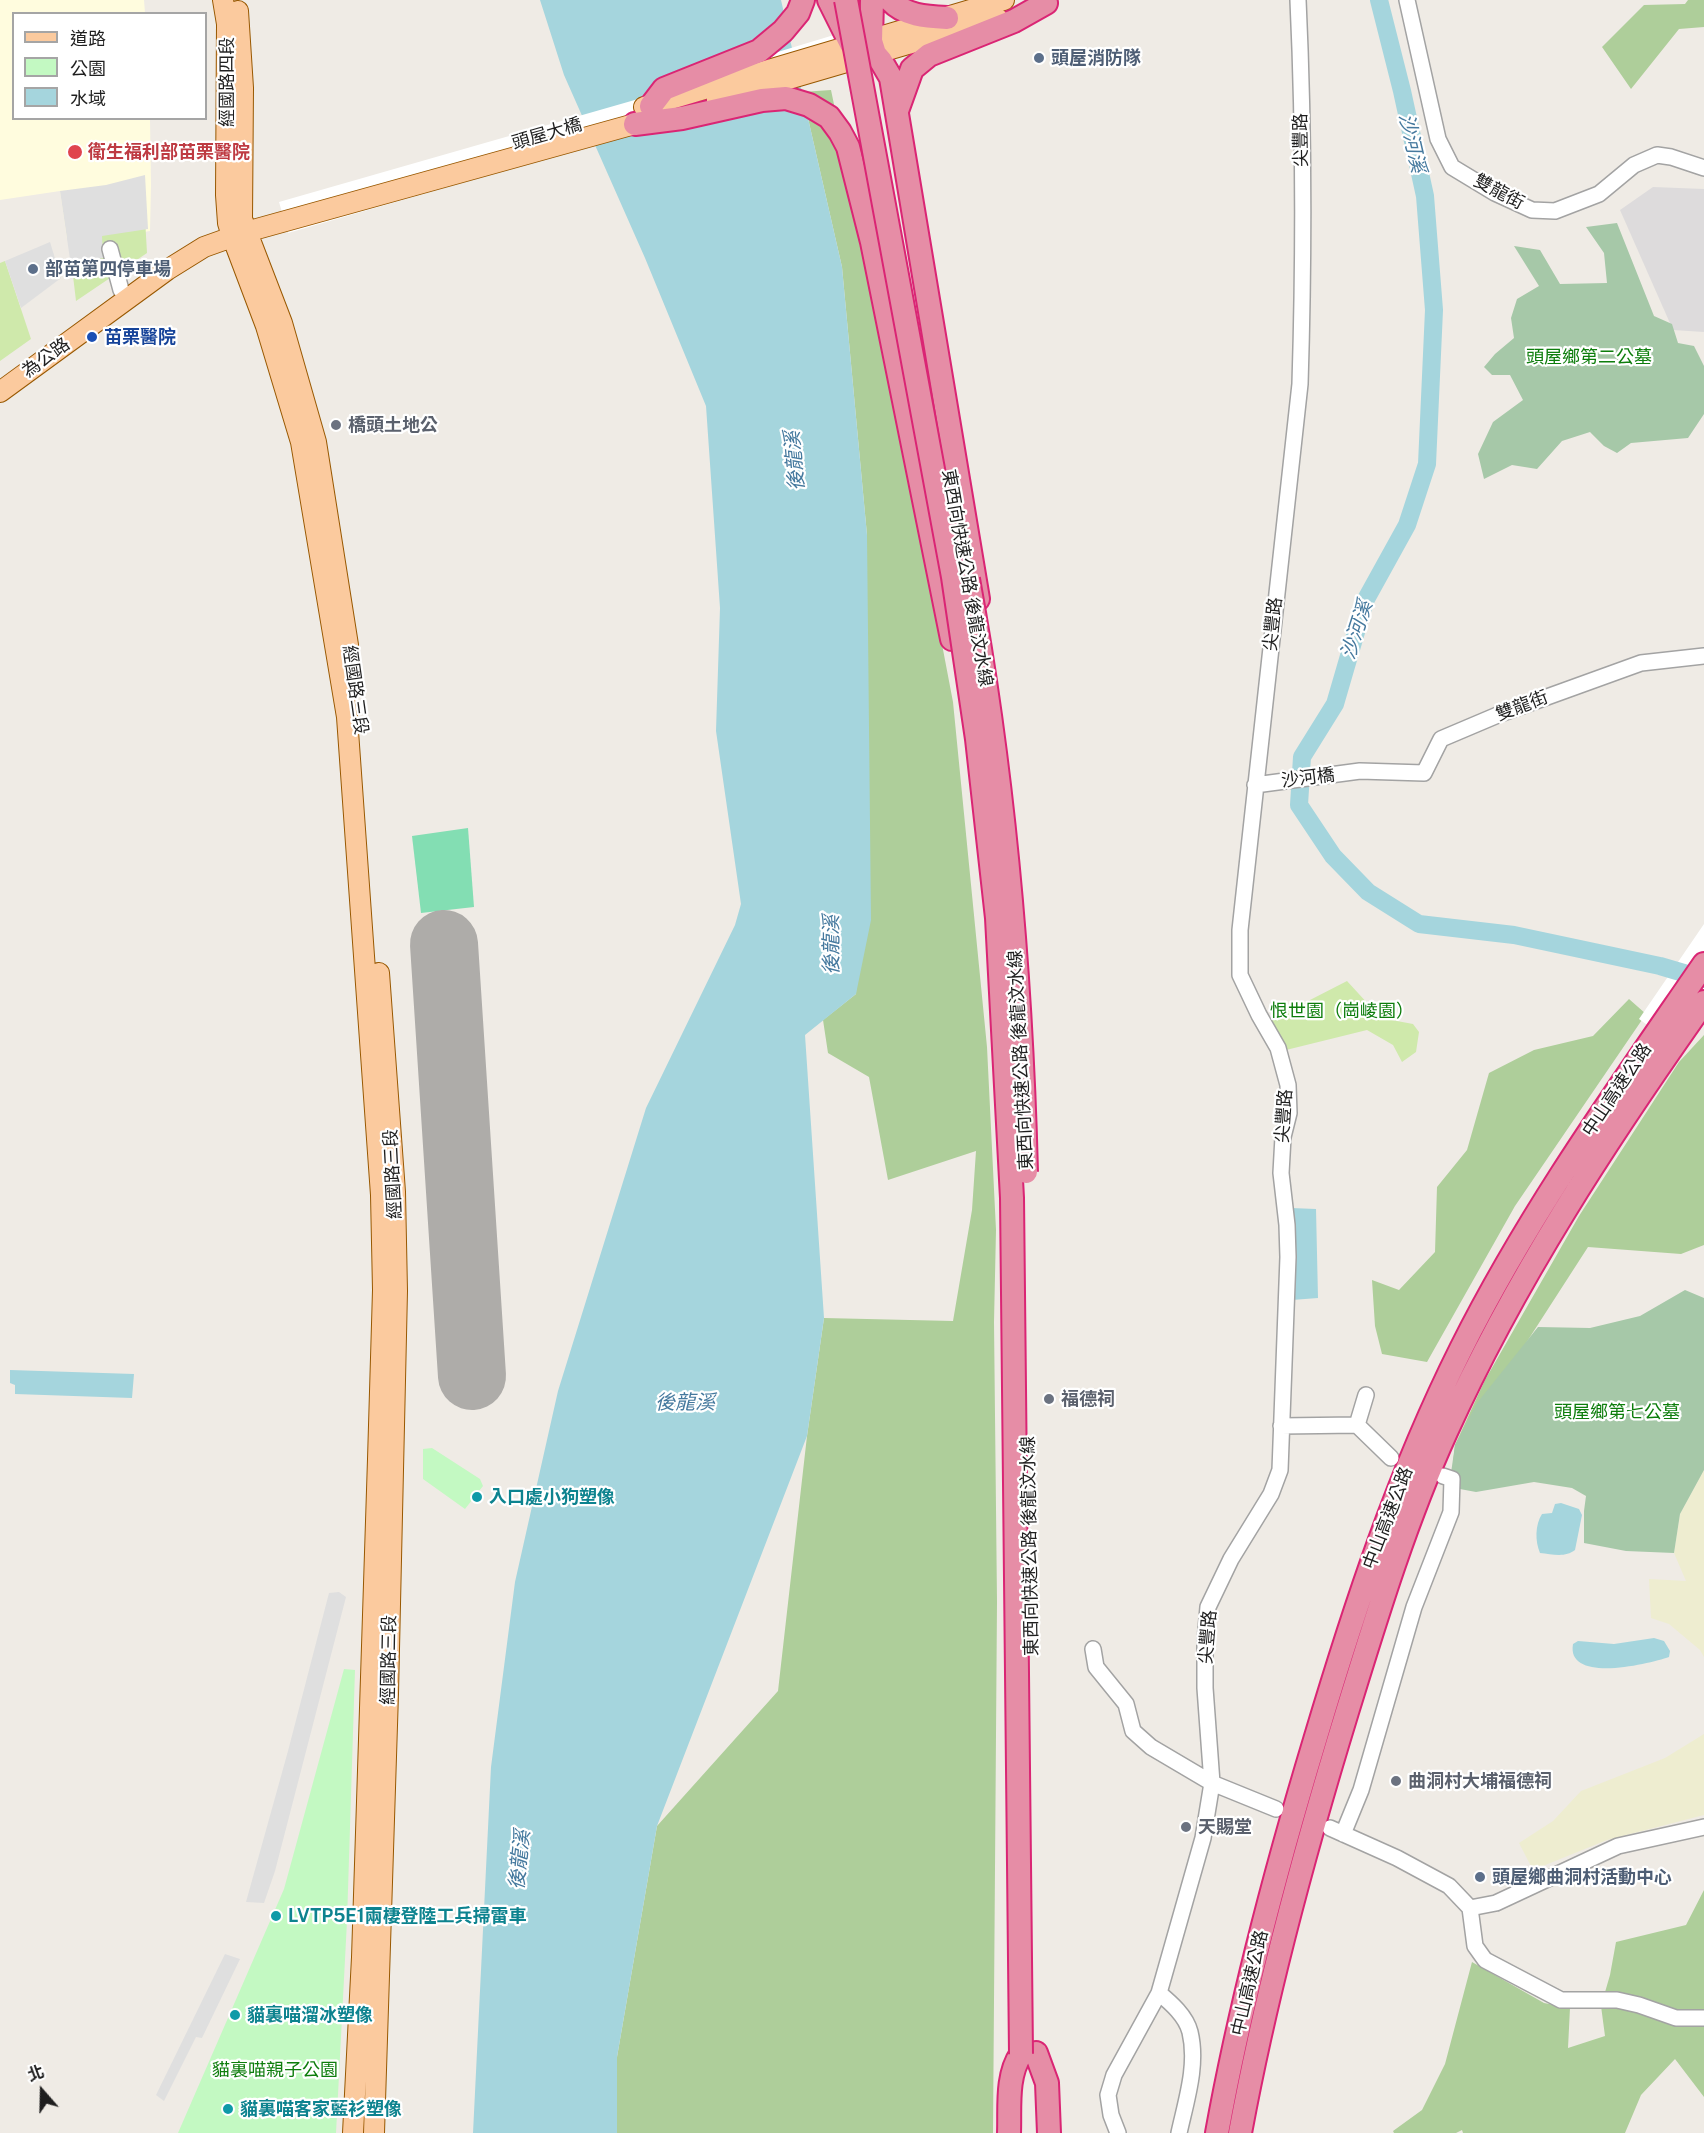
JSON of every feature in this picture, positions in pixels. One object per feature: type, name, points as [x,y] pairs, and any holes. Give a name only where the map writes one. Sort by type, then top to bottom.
[{"type":"highway","points":[[651,105],[664,89],[759,51],[783,32],[798,13],[803,0]]},
{"type":"highway","points":[[829,0],[855,53],[891,78],[978,600],[979,640]]},
{"type":"highway","name":"東西向快速公路 後龍汶水線","points":[[846,0],[953,577],[977,739],[997,918],[1012,1198],[1028,2053],[1036,2133]]},
{"type":"highway","name":"東西向快速公路 後龍汶水線","points":[[862,0],[979,640],[997,766],[1014,916],[1024,1098],[1028,2053],[1021,2133]]},
{"type":"highway","points":[[872,0],[855,53],[858,118],[872,242]]},
{"type":"highway","points":[[890,0],[895,6],[917,16],[947,18]]},
{"type":"highway","points":[[897,112],[912,69],[929,55],[1014,21],[1052,2]]},
{"type":"highway","points":[[635,124],[682,118],[762,100],[786,98],[809,105],[829,117],[848,147],[872,242],[963,691],[977,739]]},
{"type":"highway","name":"中山高速公路","points":[[1240,2133],[1283,1943],[1323,1791],[1367,1645],[1396,1557],[1422,1489],[1446,1431],[1526,1276],[1604,1149],[1669,1034],[1704,964]]},
{"type":"highway","name":"中山高速公路","points":[[1217,2133],[1260,1938],[1302,1784],[1345,1638],[1401,1482],[1425,1424],[1462,1348],[1551,1189],[1669,1034],[1704,1002]]},
{"type":"highway","points":[[1008,2133],[1014,2064],[1028,2053],[1047,2083],[1049,2133]]},
{"type":"main road","name":"經國路四段","points":[[223,0],[227,24],[226,195],[237,227]]},
{"type":"main road","name":"經國路四段","points":[[236,0],[240,22],[243,88],[237,227]]},
{"type":"main road","points":[[855,53],[947,18],[1004,0]]},
{"type":"main road","points":[[855,53],[1052,2]]},
{"type":"main road","name":"頭屋大橋","points":[[289,213],[651,105],[855,53]]},
{"type":"main road","name":"頭屋大橋","points":[[237,227],[635,124],[855,53]]},
{"type":"main road","name":"為公路","points":[[0,392],[124,294],[162,260],[237,227]]},
{"type":"main road","name":"經國路三段","points":[[237,227],[301,442],[347,717],[380,1183],[382,1313],[363,1933],[353,2133]]},
{"type":"main road","name":"經國路三段","points":[[237,227],[282,323],[316,442],[358,705],[395,1192],[397,1291],[392,1533],[374,2133]]},
{"type":"main road","name":"為公路","points":[[0,378],[124,294]]},
{"type":"street","name":"尖豐路","points":[[1118,2133],[1111,2115],[1108,2095],[1114,2075],[1159,1993],[1203,1838],[1212,1783],[1205,1688],[1208,1607],[1231,1559],[1271,1494],[1280,1470],[1288,1257],[1281,1173],[1283,1137],[1288,1113],[1288,1085],[1278,1048],[1240,975],[1240,930],[1300,384],[1302,161],[1298,0]]},
{"type":"street","name":"雙龍街","points":[[1407,0],[1438,140],[1452,167],[1496,194],[1532,210],[1555,211],[1599,194],[1634,165],[1657,155],[1671,157],[1704,168]]},
{"type":"street","points":[[111,249],[124,294]]},
{"type":"street","name":"雙龍街","points":[[1360,771],[1424,773],[1441,739],[1490,718],[1641,663],[1704,656]]},
{"type":"street","name":"沙河橋","points":[[1255,785],[1360,771]]},
{"type":"street","points":[[1357,1425],[1366,1395]]},
{"type":"street","points":[[1281,1426],[1357,1425],[1391,1458]]},
{"type":"street","points":[[1443,1476],[1452,1479],[1450,1512],[1414,1607],[1361,1790],[1337,1831],[1397,1858],[1449,1886],[1470,1908],[1475,1946],[1485,1960],[1561,2000],[1617,2000],[1676,2018],[1704,2018]]},
{"type":"street","points":[[1093,1649],[1096,1667],[1126,1704],[1133,1731],[1151,1748],[1212,1783],[1276,1809]]},
{"type":"street","points":[[1470,1908],[1496,1903],[1618,1846],[1704,1827]]},
{"type":"street","points":[[1159,1993],[1174,2006],[1190,2030],[1192,2058],[1190,2080],[1179,2133]]},
{"type":"shaded area","name":"衛生福利部苗栗醫院","points":[[0,0],[144,0],[145,12],[12,12],[12,120],[150,120],[150,231],[115,237],[67,239],[60,191],[0,200]]},
{"type":"shaded area","points":[[145,175],[148,229],[102,236],[103,258],[71,266],[60,191],[106,185]]},
{"type":"shaded area","points":[[1653,187],[1704,189],[1704,332],[1673,330],[1620,210]]},
{"type":"shaded area","name":"部苗第四停車場","points":[[50,242],[61,278],[21,308],[5,261]]},
{"type":"shaded area","points":[[339,1592],[346,1597],[275,1871],[264,1903],[246,1902],[329,1593]]},
{"type":"shaded area","points":[[225,1954],[240,1959],[202,2038],[196,2037],[164,2101],[156,2095]]},
{"type":"green space","points":[[1688,0],[1704,0],[1704,27],[1679,29],[1631,89],[1602,47],[1644,5],[1685,4]]},
{"type":"green space","points":[[831,90],[892,382],[953,702],[987,1047],[996,1230],[994,1322],[997,1602],[993,2133],[617,2133],[617,2057],[657,1826],[778,1691],[807,1436],[824,1318],[953,1321],[972,1210],[976,1151],[888,1180],[869,1077],[828,1053],[823,1020],[856,994],[867,535],[842,267],[802,92]]},
{"type":"green space","points":[[143,183],[147,253],[76,301],[64,200]]},
{"type":"green space","name":"頭屋鄉第二公墓","points":[[1617,223],[1654,316],[1672,324],[1678,343],[1694,346],[1704,366],[1704,414],[1688,438],[1631,443],[1617,453],[1604,446],[1590,432],[1562,441],[1537,469],[1512,465],[1484,479],[1478,454],[1493,422],[1523,400],[1510,375],[1492,375],[1484,367],[1514,338],[1511,318],[1517,299],[1539,286],[1514,246],[1540,250],[1560,284],[1607,283],[1604,253],[1586,227]]},
{"type":"green space","points":[[5,261],[31,339],[0,361],[0,263]]},
{"type":"green space","points":[[468,828],[474,907],[421,913],[412,836]]},
{"type":"green space","name":"恨世園（崗崚園）","points":[[1347,981],[1381,1018],[1413,1024],[1419,1032],[1416,1052],[1402,1062],[1393,1045],[1367,1030],[1286,1050],[1271,1020]]},
{"type":"green space","points":[[1629,999],[1646,1014],[1515,1206],[1427,1362],[1382,1354],[1375,1326],[1372,1280],[1399,1290],[1435,1252],[1437,1187],[1467,1150],[1489,1073],[1534,1050],[1593,1036]]},
{"type":"green space","points":[[1704,1035],[1704,1245],[1681,1254],[1588,1247],[1488,1402],[1453,1463],[1455,1445],[1485,1380],[1579,1216],[1679,1062]]},
{"type":"green space","name":"頭屋鄉第七公墓","points":[[1685,1290],[1704,1298],[1704,1470],[1680,1514],[1674,1553],[1626,1551],[1584,1543],[1586,1496],[1572,1488],[1534,1482],[1476,1492],[1449,1487],[1455,1445],[1477,1403],[1538,1327],[1590,1328],[1640,1316]]},
{"type":"green space","points":[[432,1448],[480,1479],[483,1486],[465,1509],[423,1479],[423,1449]]},
{"type":"green space","points":[[1704,1470],[1704,1657],[1700,1650],[1669,1624],[1651,1618],[1649,1579],[1686,1581],[1674,1553],[1680,1514]]},
{"type":"green space","name":"貓裏喵親子公園","points":[[344,1669],[355,1670],[347,1921],[336,2133],[178,2133],[284,1889]]},
{"type":"green space","points":[[1704,1734],[1704,1815],[1607,1840],[1533,1870],[1519,1843],[1553,1821],[1581,1791],[1665,1758]]},
{"type":"green space","points":[[1704,1890],[1704,2097],[1675,2059],[1641,2095],[1625,2133],[1463,2133],[1462,2130],[1456,2133],[1394,2133],[1393,2131],[1422,2110],[1445,2064],[1472,1962],[1544,2003],[1570,2008],[1568,2048],[1605,2036],[1601,2006],[1616,1942],[1686,1925]]},
{"type":"water","name":"後龍溪","points":[[540,0],[781,0],[842,267],[867,535],[871,920],[856,994],[805,1035],[824,1318],[807,1436],[657,1826],[617,2057],[617,2133],[473,2133],[491,1767],[515,1582],[558,1391],[646,1108],[735,925],[741,904],[716,731],[720,608],[706,406],[645,258],[564,75]]},
{"type":"water","points":[[1291,1208],[1316,1209],[1318,1298],[1292,1300]]},
{"type":"water","points":[[10,1370],[134,1374],[132,1398],[15,1394],[15,1385],[10,1383]]},
{"type":"water","points":[[1561,1503],[1579,1509],[1582,1515],[1575,1550],[1563,1555],[1540,1553],[1537,1533],[1540,1518],[1542,1514],[1552,1513],[1555,1504]]},
{"type":"water","points":[[1654,1638],[1664,1641],[1670,1651],[1669,1657],[1628,1667],[1595,1668],[1582,1664],[1574,1656],[1573,1644],[1578,1641],[1614,1644]]},
{"type":"pier","points":[[834,35],[844,73],[288,233],[279,202],[701,81],[748,61]]},
{"type":"pier","points":[[1704,924],[1704,1021],[1683,1051],[1639,1019]]},
{"type":"waterway","name":"沙河溪","points":[[1379,0],[1425,196],[1434,310],[1427,464],[1407,525],[1365,601],[1335,704],[1302,757],[1299,805],[1333,856],[1368,892],[1419,924],[1514,935],[1660,966],[1704,979]]},
{"type":"runway","points":[[444,944],[472,1376]]},
{"type":"place","name":"頭屋消防隊","points":[[1039,58]]},
{"type":"place","name":"衛生福利部苗栗醫院","points":[[75,152]]},
{"type":"place","name":"部苗第四停車場","points":[[33,269]]},
{"type":"place","name":"苗栗醫院","points":[[92,337]]},
{"type":"place","name":"橋頭土地公","points":[[336,425]]},
{"type":"place","name":"福德祠","points":[[1049,1399]]},
{"type":"place","name":"入口處小狗塑像","points":[[477,1497]]},
{"type":"place","name":"曲洞村大埔福德祠","points":[[1396,1781]]},
{"type":"place","name":"天賜堂","points":[[1186,1827]]},
{"type":"place","name":"頭屋鄉曲洞村活動中心","points":[[1480,1877]]},
{"type":"place","name":"LVTP5E1兩棲登陸工兵掃雷車","points":[[276,1916]]},
{"type":"place","name":"貓裏喵溜冰塑像","points":[[235,2015]]},
{"type":"place","name":"貓裏喵客家藍衫塑像","points":[[228,2109]]}]
